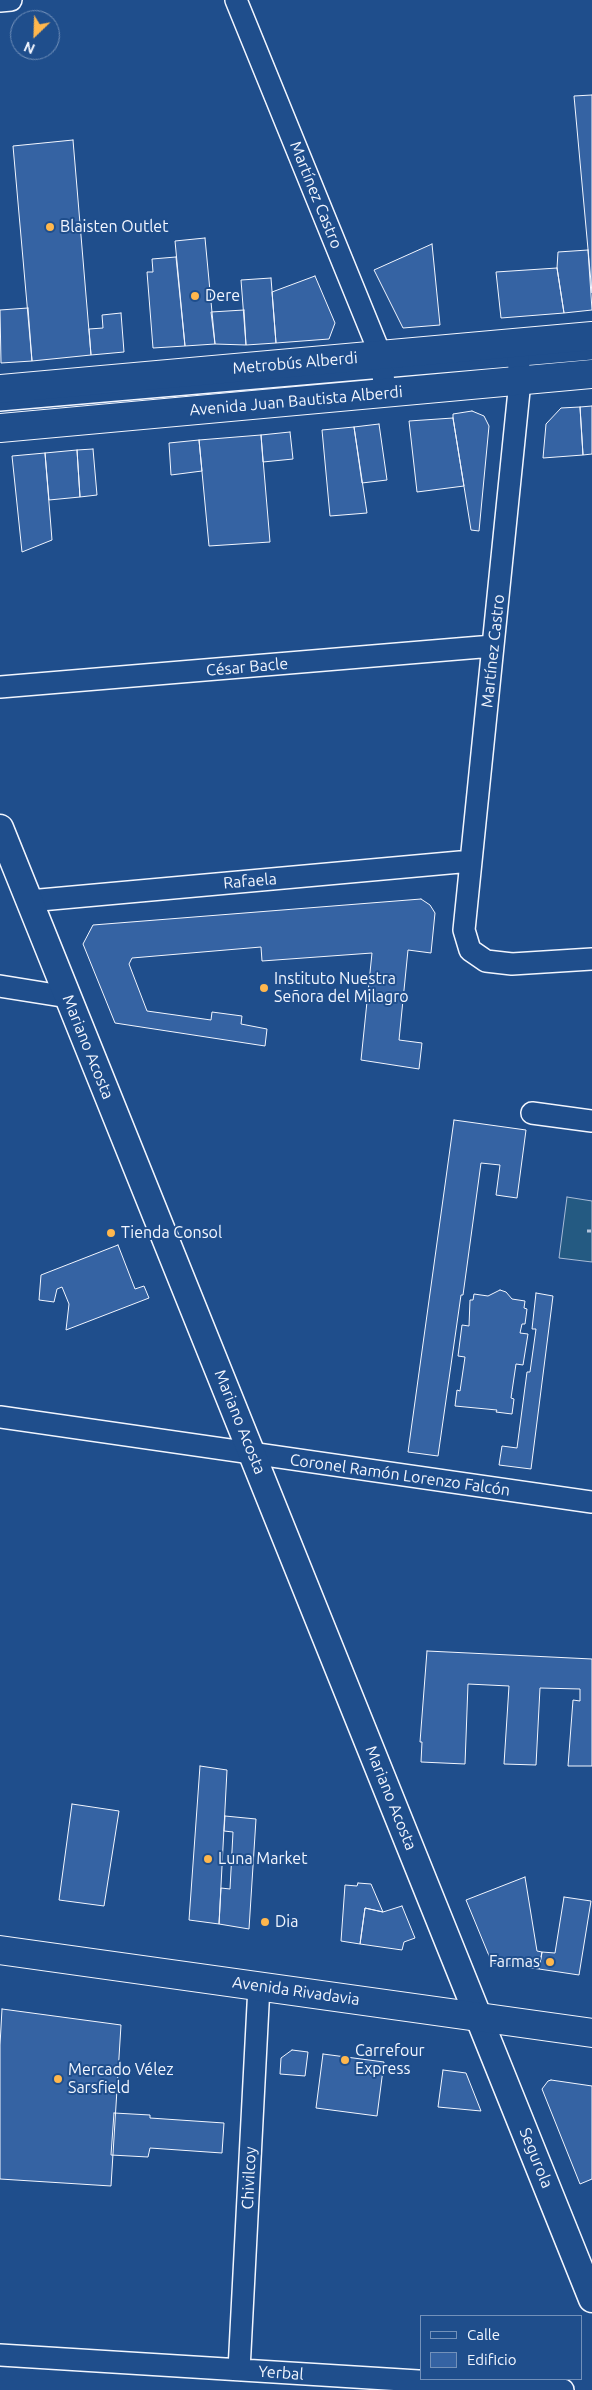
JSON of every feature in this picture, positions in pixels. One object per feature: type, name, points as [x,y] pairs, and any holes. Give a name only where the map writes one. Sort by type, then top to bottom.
[{"type":"main road","name":"Avenida Juan Bautista Alberdi","points":[[0,389],[383,373],[519,361],[592,336]]},
{"type":"main road","name":"Avenida Juan Bautista Alberdi","points":[[0,428],[383,373],[519,361],[592,374]]},
{"type":"main road","name":"Avenida Rivadavia","points":[[0,1950],[592,2033]]},
{"type":"street","points":[[0,1],[11,0]]},
{"type":"street","name":"Martínez Castro","points":[[236,0],[383,373]]},
{"type":"street","name":"Martínez Castro","points":[[519,361],[493,646],[464,930],[466,943],[475,955],[486,961],[506,964],[592,959]]},
{"type":"street","name":"César Bacle","points":[[0,688],[493,646]]},
{"type":"street","name":"Mariano Acosta","points":[[0,828],[480,2016]]},
{"type":"street","name":"Rafaela","points":[[29,901],[471,860]]},
{"type":"street","points":[[0,986],[68,997]]},
{"type":"street","points":[[532,1113],[592,1122]]},
{"type":"street","name":"Coronel Ramón Lorenzo Falcón","points":[[0,1417],[592,1502]]},
{"type":"street","name":"Chivilcoy","points":[[239,2370],[259,1986]]},
{"type":"street","name":"Segurola","points":[[480,2016],[592,2298]]},
{"type":"street","name":"Yerbal","points":[[0,2355],[563,2390]]},
{"type":"lane","points":[[519,361],[592,354]]},
{"type":"lane","name":"Metrobús Alberdi","points":[[0,405],[383,373]]},
{"type":"path","points":[[587,1231],[592,1231]]},
{"type":"shaded area","points":[[567,1197],[592,1201],[592,1262],[559,1258]]},
{"type":"building","points":[[592,95],[592,293],[574,96]]},
{"type":"building","name":"Blaisten Outlet","points":[[73,140],[91,355],[32,361],[13,146]]},
{"type":"building","name":"Dere","points":[[205,238],[215,344],[185,346],[175,241]]},
{"type":"building","points":[[432,244],[440,325],[403,328],[374,270]]},
{"type":"building","points":[[588,250],[592,310],[564,313],[557,268],[558,252]]},
{"type":"building","points":[[176,257],[185,346],[153,348],[147,272],[153,272],[152,259]]},
{"type":"building","points":[[557,268],[564,313],[501,318],[496,272]]},
{"type":"building","points":[[315,276],[335,323],[329,339],[276,343],[272,292]]},
{"type":"building","points":[[271,278],[276,343],[246,345],[241,280]]},
{"type":"building","points":[[28,308],[32,361],[1,363],[0,310]]},
{"type":"building","points":[[244,310],[246,345],[215,344],[211,312]]},
{"type":"building","points":[[121,313],[124,352],[91,355],[89,329],[103,328],[102,315]]},
{"type":"building","points":[[592,406],[592,454],[583,455],[580,407]]},
{"type":"building","points":[[580,407],[583,455],[543,458],[546,424],[561,408]]},
{"type":"building","points":[[472,411],[484,416],[489,426],[479,531],[471,530],[453,418],[453,414]]},
{"type":"building","points":[[453,418],[464,486],[417,492],[409,421]]},
{"type":"building","points":[[379,424],[387,480],[362,483],[354,427]]},
{"type":"building","points":[[354,427],[367,513],[330,516],[322,430]]},
{"type":"building","points":[[290,432],[293,459],[263,462],[261,435]]},
{"type":"building","points":[[261,435],[270,542],[209,546],[199,440]]},
{"type":"building","points":[[199,440],[202,471],[171,475],[169,443]]},
{"type":"building","points":[[93,449],[97,495],[80,497],[77,450]]},
{"type":"building","points":[[77,450],[80,497],[49,500],[45,453]]},
{"type":"building","points":[[45,453],[52,540],[22,552],[12,456]]},
{"type":"building","points":[[421,899],[430,905],[435,913],[431,953],[408,950],[399,1040],[422,1043],[419,1069],[361,1060],[372,953],[262,961],[261,947],[132,958],[129,964],[147,1011],[211,1020],[212,1012],[242,1016],[241,1024],[267,1029],[265,1046],[115,1023],[83,944],[93,925]]},
{"type":"building","points":[[454,1120],[526,1130],[517,1198],[496,1195],[500,1165],[481,1163],[438,1456],[408,1452]]},
{"type":"building","points":[[118,1245],[135,1289],[144,1286],[149,1298],[66,1330],[69,1304],[62,1287],[57,1289],[54,1302],[39,1300],[41,1275]]},
{"type":"building","points":[[500,1290],[506,1292],[512,1299],[525,1301],[524,1308],[527,1309],[525,1324],[522,1324],[520,1333],[528,1334],[523,1365],[516,1364],[511,1398],[514,1399],[512,1414],[496,1412],[497,1410],[455,1406],[457,1390],[460,1391],[465,1357],[458,1356],[462,1325],[469,1326],[470,1300],[473,1300],[474,1294],[488,1296]]},
{"type":"building","points":[[536,1293],[553,1296],[531,1469],[499,1465],[502,1446],[517,1448],[527,1372],[530,1372],[536,1329],[532,1329]]},
{"type":"building","points":[[427,1651],[592,1659],[592,1766],[568,1766],[573,1700],[580,1701],[580,1689],[540,1688],[536,1765],[504,1764],[509,1686],[468,1684],[465,1764],[421,1762],[422,1742],[420,1742]]},
{"type":"building","name":"Luna Market","points":[[200,1766],[227,1770],[219,1924],[189,1920]]},
{"type":"building","points":[[72,1804],[119,1811],[104,1906],[59,1900]]},
{"type":"building","points":[[225,1816],[256,1819],[249,1929],[219,1924],[221,1888],[230,1889],[233,1832],[224,1831]]},
{"type":"building","points":[[525,1877],[537,1951],[542,1952],[539,1969],[492,1963],[466,1900]]},
{"type":"building","points":[[358,1883],[371,1884],[383,1912],[365,1908],[360,1944],[341,1941],[345,1885],[357,1886]]},
{"type":"building","points":[[564,1897],[591,1901],[579,1975],[539,1969],[542,1952],[555,1953]]},
{"type":"building","points":[[402,1906],[415,1938],[404,1942],[402,1950],[360,1944],[365,1908],[383,1912]]},
{"type":"building","name":"Mercado Vélez Sarsfield","points":[[2,2009],[121,2025],[111,2186],[0,2179],[0,2045]]},
{"type":"building","points":[[292,2050],[308,2052],[305,2076],[280,2074],[281,2058]]},
{"type":"building","points":[[323,2054],[384,2062],[377,2116],[316,2108]]},
{"type":"building","points":[[443,2070],[466,2073],[481,2111],[438,2107]]},
{"type":"building","points":[[551,2080],[592,2086],[592,2179],[580,2184],[542,2089]]},
{"type":"building","points":[[114,2113],[150,2115],[150,2118],[224,2123],[222,2153],[150,2148],[148,2157],[111,2155]]},
{"type":"place","name":"Blaisten Outlet","points":[[50,227]]},
{"type":"place","name":"Dere","points":[[195,296]]},
{"type":"place","name":"Instituto Nuestra Señora del Milagro","points":[[264,988]]},
{"type":"place","name":"Tienda Consol","points":[[111,1233]]},
{"type":"place","name":"Luna Market","points":[[208,1859]]},
{"type":"place","name":"Dia","points":[[265,1922]]},
{"type":"place","name":"Farmas","points":[[550,1962]]},
{"type":"place","name":"Carrefour Express","points":[[345,2060]]},
{"type":"place","name":"Mercado Vélez Sarsfield","points":[[58,2079]]}]
